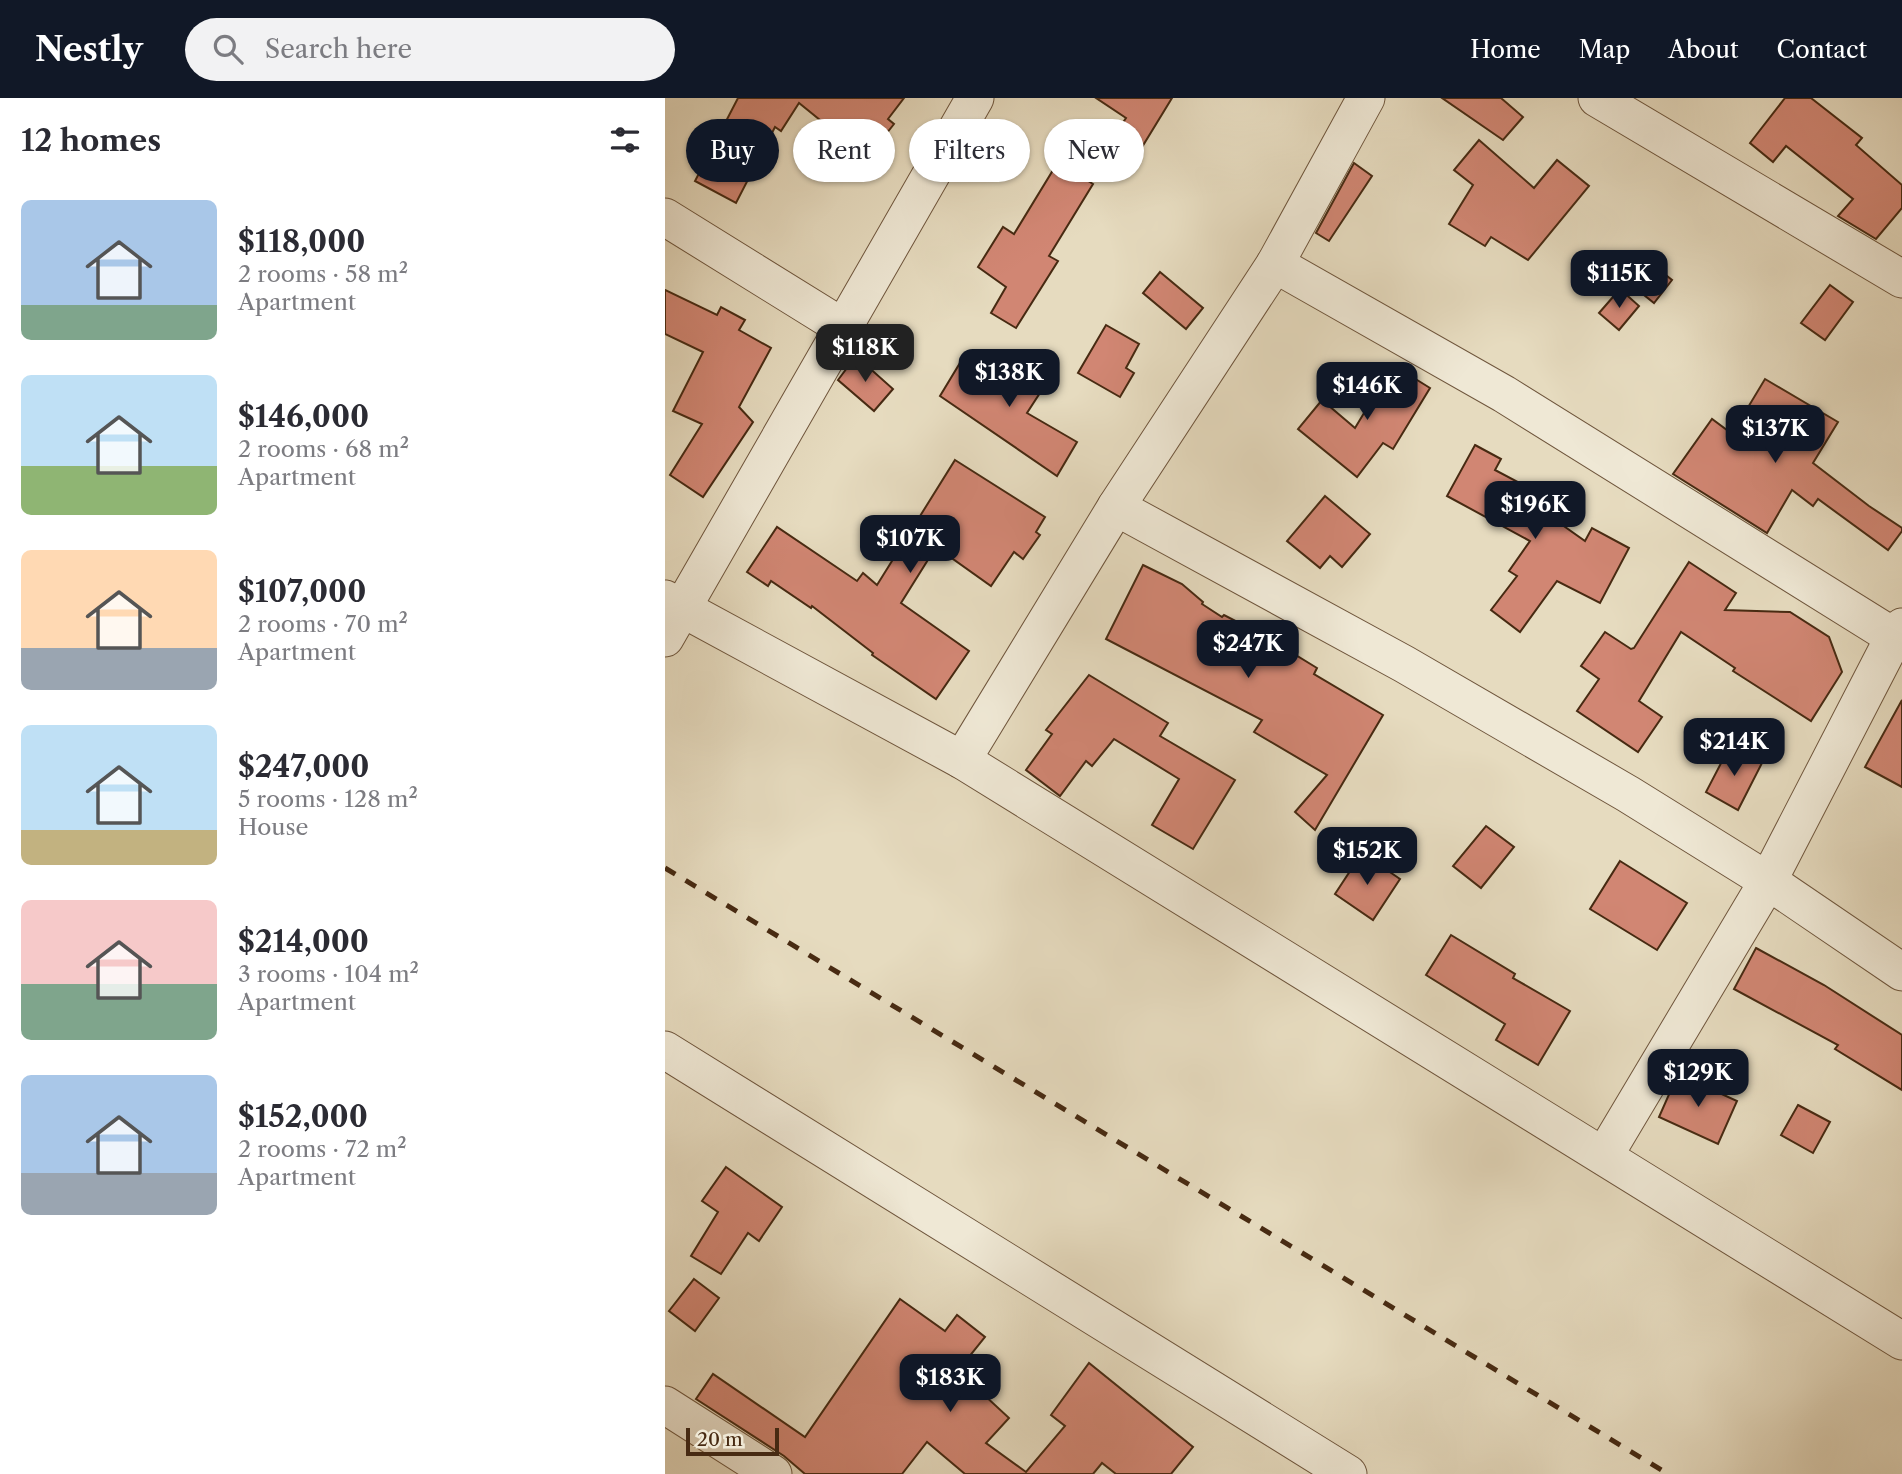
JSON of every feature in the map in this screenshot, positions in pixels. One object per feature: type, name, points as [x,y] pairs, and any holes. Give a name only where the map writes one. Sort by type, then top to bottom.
[{"type":"street","points":[[975,98],[844,328],[670,615],[962,760],[1902,1340]]},
{"type":"street","points":[[962,760],[1116,507],[1275,264],[1366,98]]},
{"type":"street","points":[[1597,98],[1902,278]]},
{"type":"street","points":[[665,217],[844,328]]},
{"type":"street","points":[[1275,264],[1504,394],[1900,630],[1768,881],[1604,1156]]},
{"type":"street","points":[[1116,507],[1415,671],[1628,794],[1768,881],[1902,972]]},
{"type":"street","points":[[665,1049],[1348,1474]]},
{"type":"street","points":[[665,1405],[773,1474]]},
{"type":"building","points":[[738,98],[904,98],[888,119],[819,119],[799,103],[781,131],[779,119],[727,119]]},
{"type":"building","points":[[1096,98],[1172,98],[1144,144],[1144,119],[1126,118]]},
{"type":"building","points":[[1442,98],[1501,98],[1523,117],[1503,140]]},
{"type":"building","points":[[1785,98],[1811,98],[1862,138],[1856,145],[1902,185],[1902,208],[1876,239],[1838,216],[1853,199],[1786,146],[1773,162],[1750,143]]},
{"type":"building","points":[[1479,140],[1534,188],[1557,160],[1589,186],[1528,260],[1491,237],[1485,246],[1449,224],[1473,185],[1454,170]]},
{"type":"building","points":[[1354,163],[1372,176],[1329,241],[1316,233]]},
{"type":"building","points":[[697,182],[747,182],[736,203]]},
{"type":"building","points":[[1046,182],[1093,184],[1049,256],[1058,261],[1016,328],[991,313],[1006,287],[978,267],[1003,227],[1014,234]]},
{"type":"building","points":[[1652,264],[1672,280],[1654,303],[1634,287]]},
{"type":"building","points":[[1160,272],[1203,308],[1186,329],[1143,293]]},
{"type":"building","points":[[1830,285],[1853,302],[1825,340],[1801,323]]},
{"type":"building","points":[[1620,289],[1639,306],[1619,330],[1599,313]]},
{"type":"building","points":[[665,290],[717,315],[721,307],[745,320],[739,330],[771,348],[739,407],[753,422],[703,497],[670,475],[702,424],[673,411],[703,352],[665,334]]},
{"type":"building","points":[[1106,325],[1139,344],[1126,368],[1134,373],[1120,397],[1078,373]]},
{"type":"building","points":[[966,353],[1004,379],[1017,358],[1049,379],[1027,413],[1077,442],[1057,476],[940,396]]},
{"type":"building","points":[[856,356],[893,389],[874,411],[838,380]]},
{"type":"building","points":[[1393,365],[1430,388],[1393,449],[1383,443],[1357,477],[1298,429],[1322,400],[1355,428]]},
{"type":"building","points":[[1765,379],[1838,422],[1813,463],[1902,528],[1888,550],[1818,499],[1813,506],[1792,490],[1767,533],[1673,474],[1712,419],[1727,430],[1733,421],[1738,424]]},
{"type":"building","points":[[1475,445],[1501,459],[1495,470],[1552,500],[1544,512],[1585,541],[1592,528],[1629,548],[1600,603],[1557,581],[1520,632],[1491,610],[1517,576],[1509,571],[1530,541],[1447,496]]},
{"type":"building","points":[[955,460],[1045,517],[1036,532],[1040,535],[1023,559],[1014,552],[991,586],[936,547],[901,603],[969,651],[936,699],[872,655],[873,653],[812,606],[811,608],[771,581],[768,586],[747,572],[777,527],[857,581],[863,573],[877,585]]},
{"type":"building","points":[[1325,496],[1370,534],[1342,567],[1330,556],[1320,568],[1287,541]]},
{"type":"building","points":[[1689,562],[1736,593],[1725,610],[1790,612],[1829,637],[1842,672],[1811,721],[1733,671],[1735,668],[1681,632],[1639,701],[1662,717],[1638,752],[1577,711],[1599,679],[1581,666],[1605,632],[1631,649],[1634,648]]},
{"type":"building","points":[[1143,565],[1182,584],[1203,602],[1202,604],[1222,617],[1224,615],[1263,635],[1317,668],[1314,674],[1383,715],[1315,830],[1295,812],[1327,775],[1254,732],[1262,720],[1106,639]]},
{"type":"building","points":[[1089,675],[1168,723],[1160,736],[1235,780],[1193,849],[1152,825],[1179,779],[1114,739],[1092,766],[1086,761],[1060,796],[1026,770],[1052,734],[1046,730]]},
{"type":"building","points":[[1902,700],[1902,787],[1865,767]]},
{"type":"building","points":[[1730,746],[1762,763],[1738,810],[1706,792]]},
{"type":"building","points":[[1486,826],[1514,847],[1481,888],[1453,866]]},
{"type":"building","points":[[1362,853],[1400,879],[1373,920],[1335,894]]},
{"type":"building","points":[[1620,861],[1687,903],[1657,950],[1590,909]]},
{"type":"building","points":[[1451,935],[1515,974],[1513,978],[1570,1011],[1538,1065],[1496,1040],[1505,1024],[1426,975]]},
{"type":"building","points":[[1756,948],[1824,985],[1902,1035],[1902,1090],[1835,1049],[1838,1045],[1734,989]]},
{"type":"building","points":[[1678,1074],[1737,1101],[1718,1144],[1659,1117]]},
{"type":"building","points":[[1798,1105],[1830,1122],[1813,1153],[1781,1135]]},
{"type":"building","points":[[726,1167],[782,1207],[759,1241],[748,1233],[721,1274],[691,1256],[718,1212],[702,1201]]},
{"type":"building","points":[[694,1279],[719,1298],[695,1331],[669,1311]]},
{"type":"building","points":[[900,1299],[945,1331],[957,1315],[985,1337],[968,1358],[981,1368],[969,1381],[1009,1418],[986,1443],[1026,1472],[1065,1426],[1051,1415],[1089,1363],[1193,1447],[1171,1474],[1116,1474],[1102,1463],[1093,1474],[965,1474],[927,1442],[902,1474],[805,1474],[784,1456],[696,1399],[713,1374],[805,1437]]},
{"type":"railway","points":[[665,868],[1668,1474]]}]
